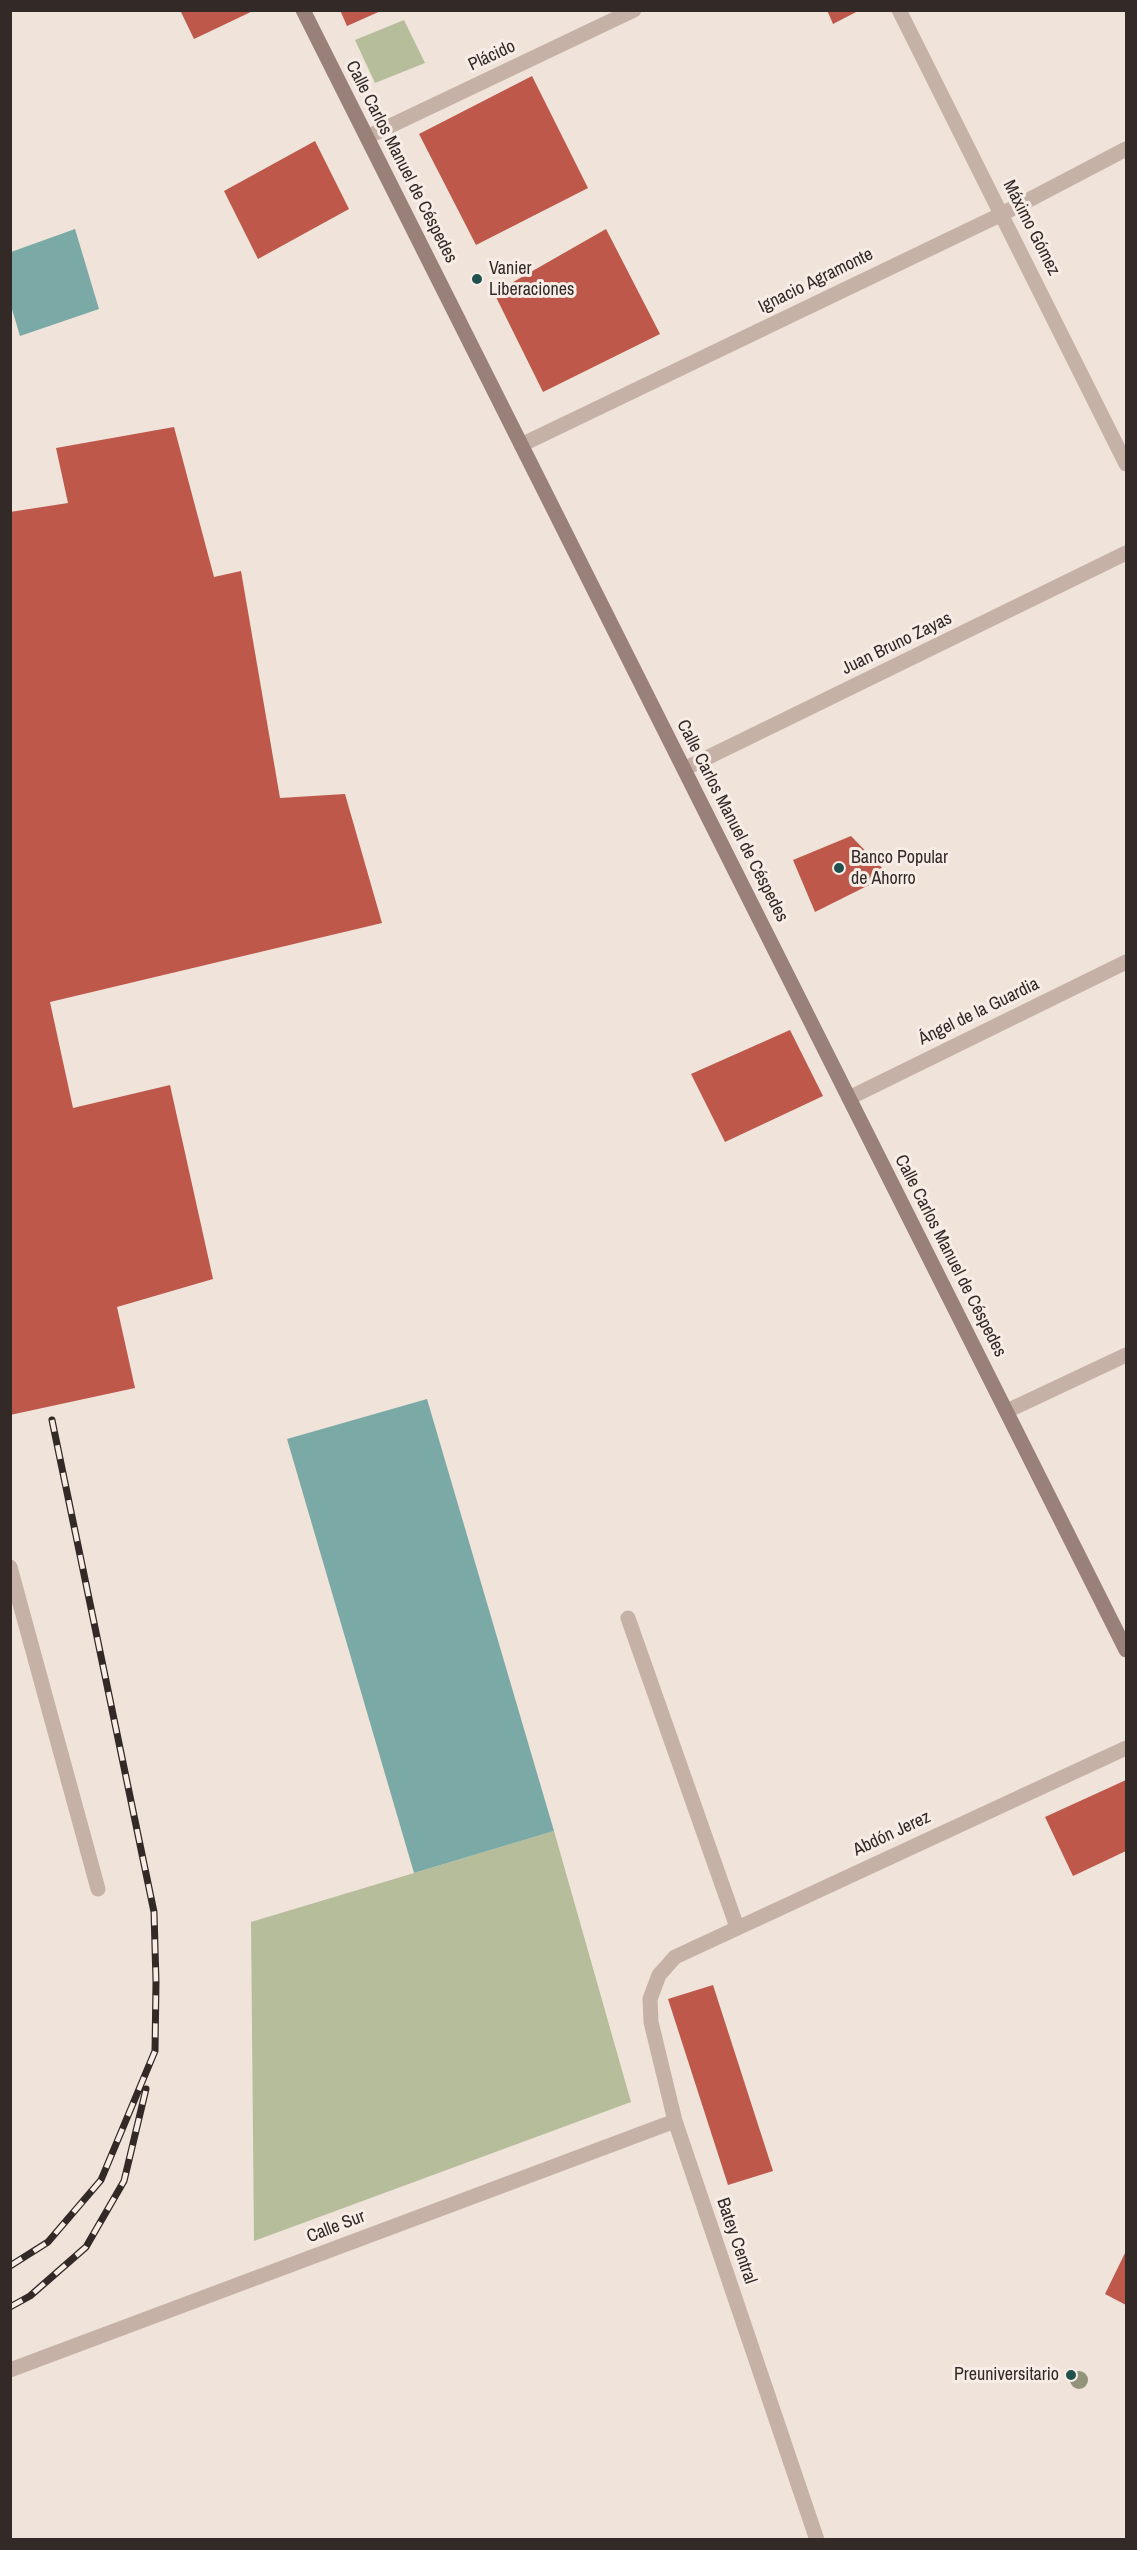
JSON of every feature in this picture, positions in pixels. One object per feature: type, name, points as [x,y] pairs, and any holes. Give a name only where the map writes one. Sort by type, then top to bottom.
[{"type":"main road","name":"Calle Carlos Manuel de Céspedes","points":[[303,10],[1126,1650]]},
{"type":"street","name":"Plácido","points":[[367,137],[634,10]]},
{"type":"street","name":"Máximo Gómez","points":[[899,10],[1126,464]]},
{"type":"street","name":"Ignacio Agramonte","points":[[521,446],[1002,214],[1126,149]]},
{"type":"street","name":"Juan Bruno Zayas","points":[[684,769],[1126,553]]},
{"type":"street","name":"Ángel de la Guardia","points":[[849,1098],[1126,962]]},
{"type":"street","points":[[1007,1411],[1126,1355]]},
{"type":"street","points":[[10,1567],[98,1889]]},
{"type":"street","points":[[628,1618],[737,1927]]},
{"type":"street","name":"Abdón Jerez","points":[[675,1957],[1126,1748]]},
{"type":"street","name":"Batey Central","points":[[675,1957],[659,1975],[650,1999],[651,2022],[675,2121],[817,2540]]},
{"type":"street","name":"Calle Sur","points":[[10,2370],[675,2121]]},
{"type":"green space","points":[[404,20],[425,63],[375,83],[355,40]]},
{"type":"green space","points":[[554,1831],[631,2102],[254,2241],[251,1922]]},
{"type":"water","points":[[75,229],[99,309],[20,336],[11,306],[11,252]]},
{"type":"water","points":[[427,1399],[554,1831],[414,1873],[287,1439]]},
{"type":"building","points":[[180,10],[255,10],[194,39]]},
{"type":"building","points":[[340,10],[383,10],[347,26]]},
{"type":"building","points":[[827,10],[860,10],[833,24]]},
{"type":"building","points":[[532,76],[588,188],[476,245],[419,134]]},
{"type":"building","points":[[315,141],[349,209],[258,259],[224,191]]},
{"type":"building","points":[[606,229],[660,334],[543,392],[494,293]]},
{"type":"building","points":[[174,427],[214,577],[241,571],[280,798],[345,794],[382,923],[50,1002],[73,1108],[170,1085],[213,1279],[117,1307],[135,1388],[10,1415],[10,512],[68,503],[56,448]]},
{"type":"building","name":"Banco Popular de Ahorro","points":[[851,836],[889,875],[815,912],[793,860]]},
{"type":"building","points":[[790,1030],[823,1096],[725,1142],[691,1074]]},
{"type":"building","points":[[1126,1780],[1126,1851],[1073,1876],[1045,1817]]},
{"type":"building","points":[[713,1985],[773,2171],[728,2185],[668,1999]]},
{"type":"building","points":[[1126,2251],[1126,2305],[1105,2294]]},
{"type":"railway","points":[[10,2266],[48,2242],[101,2180],[155,2051],[154,1912],[52,1420]]},
{"type":"railway","points":[[10,2307],[30,2296],[86,2247],[124,2181],[146,2089]]},
{"type":"place","name":"Vanier Liberaciones","points":[[477,279]]},
{"type":"place","name":"Banco Popular de Ahorro","points":[[839,868]]},
{"type":"place","name":"Preuniversitario","points":[[1071,2375]]}]
